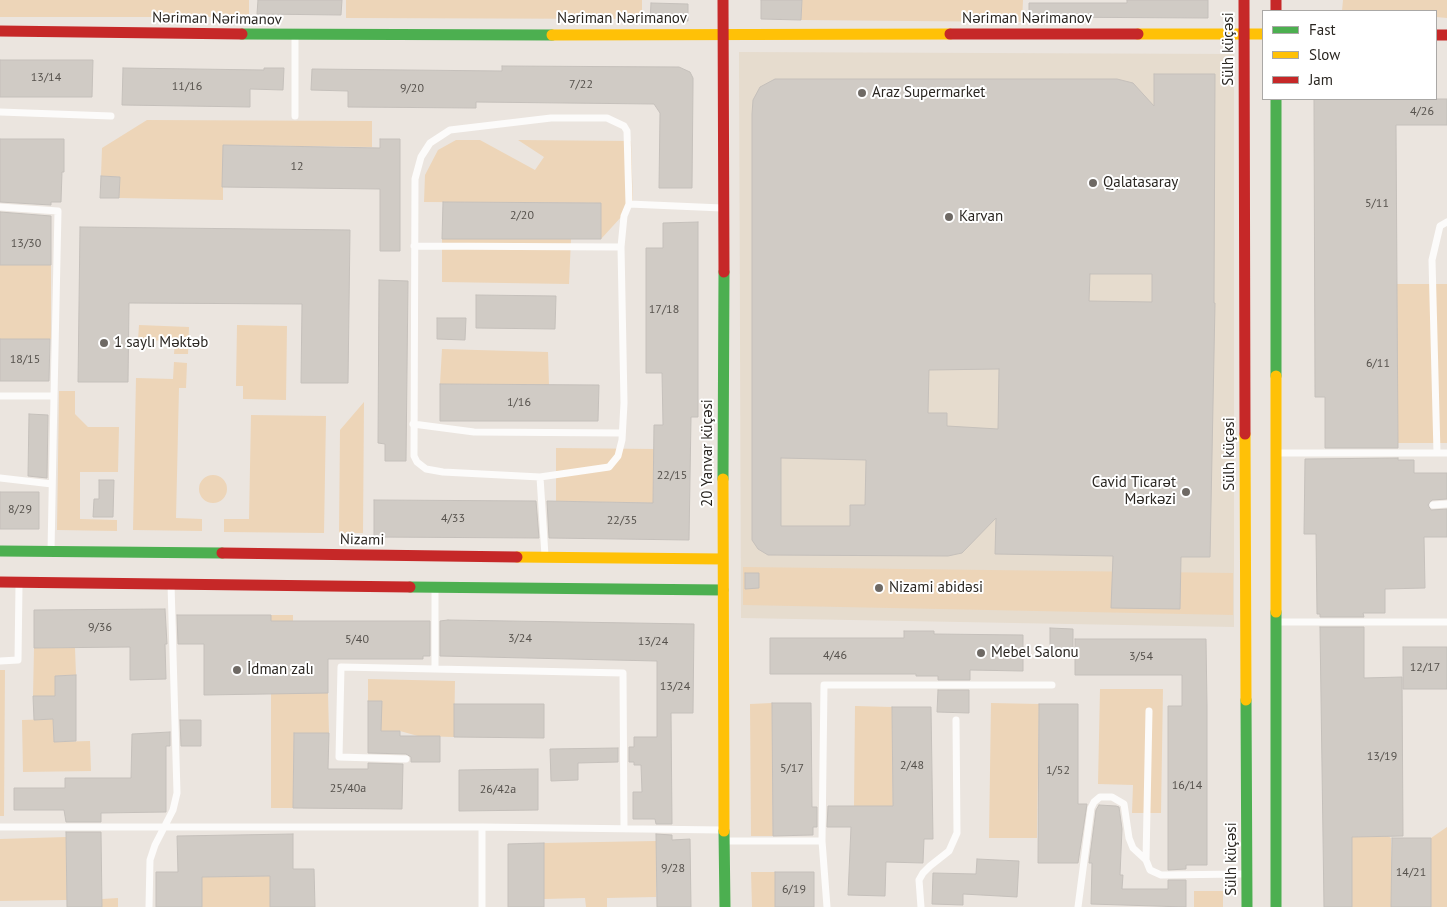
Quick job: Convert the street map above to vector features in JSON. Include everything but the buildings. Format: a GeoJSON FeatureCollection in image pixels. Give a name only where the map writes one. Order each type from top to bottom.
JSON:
{"type":"FeatureCollection","features":[{"type":"Feature","properties":{"kind":"main road","name":"20 Yanvar küçəsi"},"geometry":{"type":"LineString","coordinates":[[723,0],[722,590],[724,907]]}},
{"type":"Feature","properties":{"kind":"main road","name":"Sülh küçəsi"},"geometry":{"type":"LineString","coordinates":[[1244,0],[1247,907]]}},
{"type":"Feature","properties":{"kind":"main road","name":"Nəriman Nərimanov"},"geometry":{"type":"LineString","coordinates":[[0,31],[294,35],[1262,34]]}},
{"type":"Feature","properties":{"kind":"main road"},"geometry":{"type":"LineString","coordinates":[[1276,100],[1276,907]]}},
{"type":"Feature","properties":{"kind":"main road","name":"Nizami"},"geometry":{"type":"LineString","coordinates":[[0,551],[723,558]]}},
{"type":"Feature","properties":{"kind":"main road"},"geometry":{"type":"LineString","coordinates":[[0,582],[722,590]]}},
{"type":"Feature","properties":{"kind":"lane"},"geometry":{"type":"LineString","coordinates":[[294,35],[295,116]]}},
{"type":"Feature","properties":{"kind":"lane"},"geometry":{"type":"LineString","coordinates":[[0,112],[111,116]]}},
{"type":"Feature","properties":{"kind":"lane"},"geometry":{"type":"LineString","coordinates":[[552,118],[607,118],[624,126],[628,136],[629,204],[624,216],[621,248],[624,403],[618,456],[609,467],[540,477],[443,472],[426,469],[417,462],[414,456],[413,424],[414,246],[414,179],[421,157],[430,143],[450,130],[552,118]]}},
{"type":"Feature","properties":{"kind":"lane"},"geometry":{"type":"LineString","coordinates":[[629,204],[724,208]]}},
{"type":"Feature","properties":{"kind":"lane"},"geometry":{"type":"LineString","coordinates":[[0,207],[58,211],[51,552]]}},
{"type":"Feature","properties":{"kind":"lane"},"geometry":{"type":"LineString","coordinates":[[1437,453],[1432,260],[1440,226],[1447,222]]}},
{"type":"Feature","properties":{"kind":"lane"},"geometry":{"type":"LineString","coordinates":[[414,246],[621,248]]}},
{"type":"Feature","properties":{"kind":"lane"},"geometry":{"type":"LineString","coordinates":[[0,396],[54,396]]}},
{"type":"Feature","properties":{"kind":"lane"},"geometry":{"type":"LineString","coordinates":[[413,424],[474,432],[622,433]]}},
{"type":"Feature","properties":{"kind":"lane"},"geometry":{"type":"LineString","coordinates":[[1276,453],[1447,453]]}},
{"type":"Feature","properties":{"kind":"lane"},"geometry":{"type":"LineString","coordinates":[[540,477],[545,557]]}},
{"type":"Feature","properties":{"kind":"lane"},"geometry":{"type":"LineString","coordinates":[[0,478],[52,484]]}},
{"type":"Feature","properties":{"kind":"lane"},"geometry":{"type":"LineString","coordinates":[[1433,505],[1447,504]]}},
{"type":"Feature","properties":{"kind":"lane"},"geometry":{"type":"LineString","coordinates":[[0,661],[18,660],[19,582]]}},
{"type":"Feature","properties":{"kind":"lane"},"geometry":{"type":"LineString","coordinates":[[149,907],[150,860],[155,845],[173,810],[177,793],[171,584]]}},
{"type":"Feature","properties":{"kind":"lane"},"geometry":{"type":"LineString","coordinates":[[435,586],[435,668]]}},
{"type":"Feature","properties":{"kind":"lane"},"geometry":{"type":"LineString","coordinates":[[1275,622],[1447,622]]}},
{"type":"Feature","properties":{"kind":"lane"},"geometry":{"type":"LineString","coordinates":[[406,758],[339,757],[340,667],[624,672],[624,829]]}},
{"type":"Feature","properties":{"kind":"lane"},"geometry":{"type":"LineString","coordinates":[[826,907],[822,841],[824,685],[1052,685]]}},
{"type":"Feature","properties":{"kind":"lane"},"geometry":{"type":"LineString","coordinates":[[1149,712],[1146,860],[1150,870],[1161,875],[1246,874]]}},
{"type":"Feature","properties":{"kind":"lane"},"geometry":{"type":"LineString","coordinates":[[921,907],[920,880],[923,873],[949,851],[957,833],[956,720]]}},
{"type":"Feature","properties":{"kind":"lane"},"geometry":{"type":"LineString","coordinates":[[1078,907],[1092,808],[1094,802],[1100,797],[1112,797],[1124,804],[1129,838],[1133,848],[1146,860]]}},
{"type":"Feature","properties":{"kind":"lane"},"geometry":{"type":"LineString","coordinates":[[0,827],[482,827],[624,829],[822,841]]}},
{"type":"Feature","properties":{"kind":"lane"},"geometry":{"type":"LineString","coordinates":[[482,827],[482,907]]}},
{"type":"Feature","properties":{"kind":"shaded area"},"geometry":{"type":"Polygon","coordinates":[[[0,0],[249,0],[249,17],[0,17],[0,0]]]}},
{"type":"Feature","properties":{"kind":"shaded area"},"geometry":{"type":"Polygon","coordinates":[[[346,0],[642,0],[642,19],[346,18],[346,0]]]}},
{"type":"Feature","properties":{"kind":"shaded area"},"geometry":{"type":"Polygon","coordinates":[[[802,0],[1023,0],[1022,22],[801,20],[802,0]]]}},
{"type":"Feature","properties":{"kind":"shaded area"},"geometry":{"type":"Polygon","coordinates":[[[1343,0],[1447,0],[1447,18],[1437,17],[1437,10],[1342,10],[1343,0]]]}},
{"type":"Feature","properties":{"kind":"shaded area"},"geometry":{"type":"Polygon","coordinates":[[[739,52],[1234,54],[1234,627],[741,618],[739,52]]]}},
{"type":"Feature","properties":{"kind":"shaded area"},"geometry":{"type":"Polygon","coordinates":[[[147,120],[372,121],[372,147],[223,145],[223,200],[119,198],[120,177],[101,176],[102,148],[147,120]]]}},
{"type":"Feature","properties":{"kind":"shaded area"},"geometry":{"type":"Polygon","coordinates":[[[456,140],[480,140],[535,170],[544,157],[518,140],[631,141],[633,204],[601,239],[601,203],[424,202],[425,175],[438,150],[456,140]]]}},
{"type":"Feature","properties":{"kind":"shaded area"},"geometry":{"type":"Polygon","coordinates":[[[442,239],[571,239],[569,284],[442,282],[442,239]]]}},
{"type":"Feature","properties":{"kind":"shaded area"},"geometry":{"type":"Polygon","coordinates":[[[0,265],[51,265],[51,339],[0,339],[0,265]]]}},
{"type":"Feature","properties":{"kind":"shaded area"},"geometry":{"type":"Polygon","coordinates":[[[1397,284],[1447,284],[1447,443],[1398,443],[1397,284]]]}},
{"type":"Feature","properties":{"kind":"shaded area"},"geometry":{"type":"Polygon","coordinates":[[[139,325],[189,327],[188,354],[174,354],[175,341],[138,340],[139,325]]]}},
{"type":"Feature","properties":{"kind":"shaded area"},"geometry":{"type":"Polygon","coordinates":[[[237,325],[287,326],[286,400],[243,399],[243,386],[236,386],[237,325]]]}},
{"type":"Feature","properties":{"kind":"shaded area"},"geometry":{"type":"Polygon","coordinates":[[[442,349],[548,352],[549,385],[440,384],[442,349]]]}},
{"type":"Feature","properties":{"kind":"shaded area"},"geometry":{"type":"Polygon","coordinates":[[[174,362],[187,363],[186,388],[179,388],[176,518],[202,519],[202,531],[133,530],[136,378],[173,379],[174,362]]]}},
{"type":"Feature","properties":{"kind":"shaded area"},"geometry":{"type":"Polygon","coordinates":[[[59,391],[75,391],[75,414],[88,427],[119,427],[118,472],[80,472],[80,519],[117,520],[117,531],[57,530],[59,391]]]}},
{"type":"Feature","properties":{"kind":"shaded area"},"geometry":{"type":"Polygon","coordinates":[[[364,402],[363,533],[339,533],[340,430],[364,402]]]}},
{"type":"Feature","properties":{"kind":"shaded area"},"geometry":{"type":"Polygon","coordinates":[[[251,415],[326,416],[324,533],[224,532],[224,519],[249,519],[251,415]]]}},
{"type":"Feature","properties":{"kind":"shaded area"},"geometry":{"type":"Polygon","coordinates":[[[556,448],[654,449],[653,503],[556,501],[556,448]]]}},
{"type":"Feature","properties":{"kind":"shaded area"},"geometry":{"type":"Polygon","coordinates":[[[213,475],[223,479],[227,489],[223,499],[213,503],[203,499],[199,489],[203,479],[213,475]]]}},
{"type":"Feature","properties":{"kind":"shaded area"},"geometry":{"type":"Polygon","coordinates":[[[743,567],[1233,573],[1233,615],[743,605],[743,567]]]}},
{"type":"Feature","properties":{"kind":"shaded area"},"geometry":{"type":"Polygon","coordinates":[[[271,615],[293,615],[293,693],[328,693],[329,733],[294,733],[293,808],[271,808],[271,615]]]}},
{"type":"Feature","properties":{"kind":"shaded area"},"geometry":{"type":"Polygon","coordinates":[[[34,648],[75,648],[76,675],[55,676],[55,696],[33,696],[34,648]]]}},
{"type":"Feature","properties":{"kind":"shaded area"},"geometry":{"type":"Polygon","coordinates":[[[0,670],[5,670],[4,816],[0,816],[0,670]]]}},
{"type":"Feature","properties":{"kind":"shaded area"},"geometry":{"type":"Polygon","coordinates":[[[368,679],[455,681],[454,737],[418,736],[400,731],[381,731],[381,701],[368,701],[368,679]]]}},
{"type":"Feature","properties":{"kind":"shaded area"},"geometry":{"type":"Polygon","coordinates":[[[1100,689],[1163,689],[1161,813],[1132,813],[1133,785],[1098,784],[1100,689]]]}},
{"type":"Feature","properties":{"kind":"shaded area"},"geometry":{"type":"Polygon","coordinates":[[[772,703],[773,836],[751,836],[750,704],[772,703]]]}},
{"type":"Feature","properties":{"kind":"shaded area"},"geometry":{"type":"Polygon","coordinates":[[[991,703],[1039,704],[1037,838],[989,838],[991,703]]]}},
{"type":"Feature","properties":{"kind":"shaded area"},"geometry":{"type":"Polygon","coordinates":[[[855,706],[892,707],[893,826],[854,806],[855,706]]]}},
{"type":"Feature","properties":{"kind":"shaded area"},"geometry":{"type":"Polygon","coordinates":[[[53,719],[54,742],[90,741],[91,771],[23,772],[22,720],[53,719]]]}},
{"type":"Feature","properties":{"kind":"shaded area"},"geometry":{"type":"Polygon","coordinates":[[[1447,827],[1447,907],[1431,907],[1431,838],[1447,827]]]}},
{"type":"Feature","properties":{"kind":"shaded area"},"geometry":{"type":"Polygon","coordinates":[[[1388,836],[1391,838],[1391,907],[1352,907],[1352,837],[1388,836]]]}},
{"type":"Feature","properties":{"kind":"shaded area"},"geometry":{"type":"Polygon","coordinates":[[[66,837],[67,900],[0,901],[0,839],[66,837]]]}},
{"type":"Feature","properties":{"kind":"shaded area"},"geometry":{"type":"Polygon","coordinates":[[[656,841],[656,897],[607,898],[607,907],[586,907],[585,898],[544,899],[544,843],[656,841]]]}},
{"type":"Feature","properties":{"kind":"shaded area"},"geometry":{"type":"Polygon","coordinates":[[[751,872],[775,872],[775,907],[752,907],[751,872]]]}},
{"type":"Feature","properties":{"kind":"shaded area"},"geometry":{"type":"Polygon","coordinates":[[[270,876],[270,907],[202,907],[202,877],[270,876]]]}},
{"type":"Feature","properties":{"kind":"shaded area"},"geometry":{"type":"Polygon","coordinates":[[[1194,891],[1223,891],[1223,907],[1194,907],[1194,891]]]}},
{"type":"Feature","properties":{"kind":"shaded area"},"geometry":{"type":"Polygon","coordinates":[[[118,898],[118,907],[102,907],[102,899],[118,898]]]}},
{"type":"Feature","properties":{"kind":"traffic: fast"},"geometry":{"type":"LineString","coordinates":[[242,34],[552,35]]}},
{"type":"Feature","properties":{"kind":"traffic: fast"},"geometry":{"type":"LineString","coordinates":[[1276,100],[1276,376]]}},
{"type":"Feature","properties":{"kind":"traffic: fast"},"geometry":{"type":"LineString","coordinates":[[723,479],[724,272]]}},
{"type":"Feature","properties":{"kind":"traffic: fast"},"geometry":{"type":"LineString","coordinates":[[0,551],[222,553]]}},
{"type":"Feature","properties":{"kind":"traffic: fast"},"geometry":{"type":"LineString","coordinates":[[410,587],[723,590]]}},
{"type":"Feature","properties":{"kind":"traffic: fast"},"geometry":{"type":"LineString","coordinates":[[1276,612],[1276,907]]}},
{"type":"Feature","properties":{"kind":"traffic: fast"},"geometry":{"type":"LineString","coordinates":[[1246,700],[1247,907]]}},
{"type":"Feature","properties":{"kind":"traffic: fast"},"geometry":{"type":"LineString","coordinates":[[724,831],[725,907]]}},
{"type":"Feature","properties":{"kind":"traffic: slow"},"geometry":{"type":"LineString","coordinates":[[552,35],[950,34]]}},
{"type":"Feature","properties":{"kind":"traffic: slow"},"geometry":{"type":"LineString","coordinates":[[1138,34],[1262,34]]}},
{"type":"Feature","properties":{"kind":"traffic: slow"},"geometry":{"type":"LineString","coordinates":[[1276,376],[1276,612]]}},
{"type":"Feature","properties":{"kind":"traffic: slow"},"geometry":{"type":"LineString","coordinates":[[1245,434],[1246,700]]}},
{"type":"Feature","properties":{"kind":"traffic: slow"},"geometry":{"type":"LineString","coordinates":[[723,479],[724,831]]}},
{"type":"Feature","properties":{"kind":"traffic: slow"},"geometry":{"type":"LineString","coordinates":[[517,557],[723,559]]}},
{"type":"Feature","properties":{"kind":"traffic: jam"},"geometry":{"type":"LineString","coordinates":[[723,0],[724,272]]}},
{"type":"Feature","properties":{"kind":"traffic: jam"},"geometry":{"type":"LineString","coordinates":[[1244,0],[1245,434]]}},
{"type":"Feature","properties":{"kind":"traffic: jam"},"geometry":{"type":"LineString","coordinates":[[1276,0],[1276,10]]}},
{"type":"Feature","properties":{"kind":"traffic: jam"},"geometry":{"type":"LineString","coordinates":[[0,31],[242,34]]}},
{"type":"Feature","properties":{"kind":"traffic: jam"},"geometry":{"type":"LineString","coordinates":[[950,34],[1138,34]]}},
{"type":"Feature","properties":{"kind":"traffic: jam"},"geometry":{"type":"LineString","coordinates":[[1437,35],[1447,35]]}},
{"type":"Feature","properties":{"kind":"traffic: jam"},"geometry":{"type":"LineString","coordinates":[[222,553],[517,557]]}},
{"type":"Feature","properties":{"kind":"traffic: jam"},"geometry":{"type":"LineString","coordinates":[[0,582],[410,587]]}},
{"type":"Feature","properties":{"kind":"place","name":"Araz Supermarket"},"geometry":{"type":"Point","coordinates":[862,93]}},
{"type":"Feature","properties":{"kind":"place","name":"Qalatasaray"},"geometry":{"type":"Point","coordinates":[1093,183]}},
{"type":"Feature","properties":{"kind":"place","name":"Karvan"},"geometry":{"type":"Point","coordinates":[949,217]}},
{"type":"Feature","properties":{"kind":"place","name":"1 saylı Məktəb"},"geometry":{"type":"Point","coordinates":[104,343]}},
{"type":"Feature","properties":{"kind":"place","name":"Cavid Ticarət Mərkəzi"},"geometry":{"type":"Point","coordinates":[1186,492]}},
{"type":"Feature","properties":{"kind":"place","name":"Nizami abidәsi"},"geometry":{"type":"Point","coordinates":[879,588]}},
{"type":"Feature","properties":{"kind":"place","name":"Mebel Salonu"},"geometry":{"type":"Point","coordinates":[981,653]}},
{"type":"Feature","properties":{"kind":"place","name":"İdman zalı"},"geometry":{"type":"Point","coordinates":[237,670]}}]}
